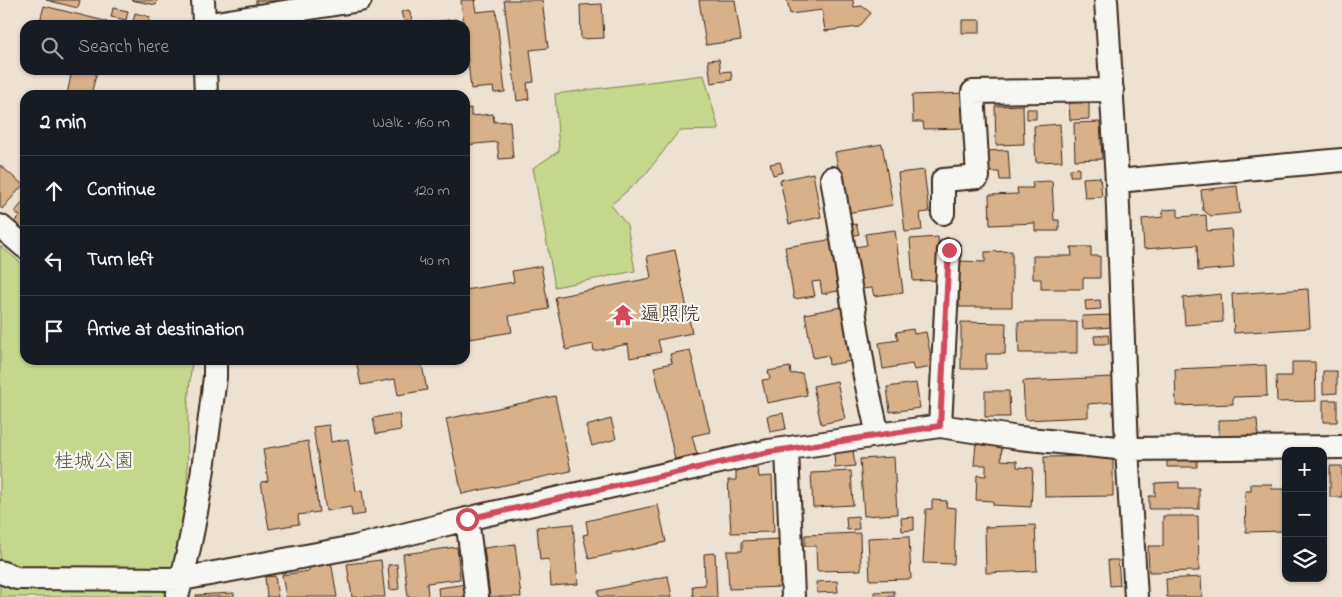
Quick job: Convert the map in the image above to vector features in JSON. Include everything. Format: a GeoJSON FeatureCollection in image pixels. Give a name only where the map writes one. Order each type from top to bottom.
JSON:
{"type":"FeatureCollection","features":[{"type":"Feature","properties":{"kind":"street"},"geometry":{"type":"LineString","coordinates":[[204,0],[204,20]]}},
{"type":"Feature","properties":{"kind":"street"},"geometry":{"type":"LineString","coordinates":[[235,20],[360,0]]}},
{"type":"Feature","properties":{"kind":"street"},"geometry":{"type":"LineString","coordinates":[[1106,0],[1117,180],[1126,449],[1136,597]]}},
{"type":"Feature","properties":{"kind":"street"},"geometry":{"type":"LineString","coordinates":[[205,75],[206,90]]}},
{"type":"Feature","properties":{"kind":"street"},"geometry":{"type":"LineString","coordinates":[[943,212],[943,180],[978,177],[973,92],[1112,90]]}},
{"type":"Feature","properties":{"kind":"street"},"geometry":{"type":"LineString","coordinates":[[1117,180],[1342,160]]}},
{"type":"Feature","properties":{"kind":"street"},"geometry":{"type":"LineString","coordinates":[[832,178],[865,377],[878,435]]}},
{"type":"Feature","properties":{"kind":"street"},"geometry":{"type":"LineString","coordinates":[[0,226],[20,243]]}},
{"type":"Feature","properties":{"kind":"street"},"geometry":{"type":"LineString","coordinates":[[940,426],[949,250]]}},
{"type":"Feature","properties":{"kind":"street"},"geometry":{"type":"LineString","coordinates":[[180,588],[201,483],[216,377],[215,365]]}},
{"type":"Feature","properties":{"kind":"street"},"geometry":{"type":"LineString","coordinates":[[0,572],[17,578],[180,588],[467,519],[769,452],[940,426],[1019,438],[1126,449],[1342,447]]}},
{"type":"Feature","properties":{"kind":"street"},"geometry":{"type":"LineString","coordinates":[[787,449],[793,597]]}},
{"type":"Feature","properties":{"kind":"street"},"geometry":{"type":"LineString","coordinates":[[467,519],[477,597]]}},
{"type":"Feature","properties":{"kind":"green space"},"geometry":{"type":"Polygon","coordinates":[[[704,75],[719,130],[679,131],[645,175],[611,205],[627,225],[635,271],[555,287],[533,168],[559,151],[555,94],[704,75]]]}},
{"type":"Feature","properties":{"kind":"green space","name":"桂城公園"},"geometry":{"type":"Polygon","coordinates":[[[0,246],[20,262],[20,365],[192,365],[188,403],[187,520],[165,597],[0,597],[0,246]]]}},
{"type":"Feature","properties":{"kind":"building"},"geometry":{"type":"Polygon","coordinates":[[[46,0],[80,0],[78,8],[46,0]]]}},
{"type":"Feature","properties":{"kind":"building"},"geometry":{"type":"Polygon","coordinates":[[[131,0],[157,0],[156,5],[131,0]]]}},
{"type":"Feature","properties":{"kind":"building"},"geometry":{"type":"Polygon","coordinates":[[[256,0],[277,0],[277,5],[256,4],[256,0]]]}},
{"type":"Feature","properties":{"kind":"building"},"geometry":{"type":"Polygon","coordinates":[[[461,0],[474,0],[476,12],[496,10],[505,92],[494,93],[493,87],[471,89],[470,20],[463,20],[461,0]]]}},
{"type":"Feature","properties":{"kind":"building"},"geometry":{"type":"Polygon","coordinates":[[[504,0],[542,0],[548,48],[530,50],[534,82],[527,83],[529,99],[517,101],[504,0]]]}},
{"type":"Feature","properties":{"kind":"building"},"geometry":{"type":"Polygon","coordinates":[[[699,0],[735,0],[741,40],[706,45],[699,0]]]}},
{"type":"Feature","properties":{"kind":"building"},"geometry":{"type":"Polygon","coordinates":[[[787,0],[853,0],[854,7],[862,6],[871,13],[859,27],[825,31],[822,10],[790,14],[787,0]]]}},
{"type":"Feature","properties":{"kind":"building"},"geometry":{"type":"Polygon","coordinates":[[[602,4],[604,38],[581,39],[580,5],[602,4]]]}},
{"type":"Feature","properties":{"kind":"building"},"geometry":{"type":"Polygon","coordinates":[[[44,6],[101,20],[40,20],[44,6]]]}},
{"type":"Feature","properties":{"kind":"building"},"geometry":{"type":"Polygon","coordinates":[[[113,8],[128,11],[126,20],[111,17],[113,8]]]}},
{"type":"Feature","properties":{"kind":"building"},"geometry":{"type":"Polygon","coordinates":[[[409,10],[412,20],[403,20],[401,12],[409,10]]]}},
{"type":"Feature","properties":{"kind":"building"},"geometry":{"type":"Polygon","coordinates":[[[135,13],[150,17],[149,20],[133,20],[135,13]]]}},
{"type":"Feature","properties":{"kind":"building"},"geometry":{"type":"Polygon","coordinates":[[[962,20],[980,20],[980,33],[962,33],[962,20]]]}},
{"type":"Feature","properties":{"kind":"building"},"geometry":{"type":"Polygon","coordinates":[[[719,59],[721,72],[731,71],[732,80],[711,83],[708,60],[719,59]]]}},
{"type":"Feature","properties":{"kind":"building"},"geometry":{"type":"Polygon","coordinates":[[[71,75],[96,75],[92,90],[68,90],[71,75]]]}},
{"type":"Feature","properties":{"kind":"building"},"geometry":{"type":"Polygon","coordinates":[[[966,93],[967,128],[924,129],[923,122],[913,122],[912,95],[966,93]]]}},
{"type":"Feature","properties":{"kind":"building"},"geometry":{"type":"Polygon","coordinates":[[[1089,102],[1089,119],[1070,120],[1069,103],[1089,102]]]}},
{"type":"Feature","properties":{"kind":"building"},"geometry":{"type":"Polygon","coordinates":[[[1023,105],[1024,144],[996,145],[995,106],[1023,105]]]}},
{"type":"Feature","properties":{"kind":"building"},"geometry":{"type":"Polygon","coordinates":[[[470,108],[471,116],[493,114],[494,122],[510,121],[513,158],[499,159],[497,142],[470,145],[470,108]]]}},
{"type":"Feature","properties":{"kind":"building"},"geometry":{"type":"Polygon","coordinates":[[[1027,109],[1036,109],[1036,119],[1027,119],[1027,109]]]}},
{"type":"Feature","properties":{"kind":"building"},"geometry":{"type":"Polygon","coordinates":[[[1100,122],[1102,159],[1075,160],[1074,123],[1100,122]]]}},
{"type":"Feature","properties":{"kind":"building"},"geometry":{"type":"Polygon","coordinates":[[[1060,124],[1062,161],[1036,162],[1034,126],[1060,124]]]}},
{"type":"Feature","properties":{"kind":"building"},"geometry":{"type":"Polygon","coordinates":[[[882,144],[893,205],[847,213],[835,152],[882,144]]]}},
{"type":"Feature","properties":{"kind":"building"},"geometry":{"type":"Polygon","coordinates":[[[1008,150],[1010,180],[1000,180],[999,172],[988,172],[986,151],[1008,150]]]}},
{"type":"Feature","properties":{"kind":"building"},"geometry":{"type":"Polygon","coordinates":[[[780,162],[783,172],[773,175],[770,164],[780,162]]]}},
{"type":"Feature","properties":{"kind":"building"},"geometry":{"type":"Polygon","coordinates":[[[0,165],[20,182],[20,188],[2,209],[0,207],[0,165]]]}},
{"type":"Feature","properties":{"kind":"building"},"geometry":{"type":"Polygon","coordinates":[[[1079,168],[1079,176],[1070,176],[1070,169],[1079,168]]]}},
{"type":"Feature","properties":{"kind":"building"},"geometry":{"type":"Polygon","coordinates":[[[924,170],[929,212],[920,213],[922,230],[905,232],[898,173],[924,170]]]}},
{"type":"Feature","properties":{"kind":"building"},"geometry":{"type":"Polygon","coordinates":[[[813,173],[821,217],[789,224],[780,180],[813,173]]]}},
{"type":"Feature","properties":{"kind":"building"},"geometry":{"type":"Polygon","coordinates":[[[1100,177],[1102,197],[1085,198],[1083,178],[1100,177]]]}},
{"type":"Feature","properties":{"kind":"building"},"geometry":{"type":"Polygon","coordinates":[[[1052,181],[1054,220],[1059,220],[1059,231],[1035,231],[1035,223],[990,225],[989,195],[1018,194],[1017,188],[1033,188],[1032,182],[1052,181]]]}},
{"type":"Feature","properties":{"kind":"building"},"geometry":{"type":"Polygon","coordinates":[[[1237,186],[1240,213],[1211,216],[1203,210],[1201,190],[1237,186]]]}},
{"type":"Feature","properties":{"kind":"building"},"geometry":{"type":"Polygon","coordinates":[[[20,206],[20,216],[15,212],[20,206]]]}},
{"type":"Feature","properties":{"kind":"building"},"geometry":{"type":"Polygon","coordinates":[[[1178,209],[1178,217],[1206,215],[1207,231],[1231,229],[1234,268],[1198,271],[1197,245],[1144,249],[1142,219],[1163,217],[1163,210],[1178,209]]]}},
{"type":"Feature","properties":{"kind":"building"},"geometry":{"type":"Polygon","coordinates":[[[20,216],[20,229],[13,223],[20,216]]]}},
{"type":"Feature","properties":{"kind":"building"},"geometry":{"type":"Polygon","coordinates":[[[856,224],[859,234],[848,237],[846,226],[856,224]]]}},
{"type":"Feature","properties":{"kind":"building"},"geometry":{"type":"Polygon","coordinates":[[[895,230],[903,292],[874,296],[872,288],[860,289],[855,247],[867,245],[865,234],[895,230]]]}},
{"type":"Feature","properties":{"kind":"building"},"geometry":{"type":"Polygon","coordinates":[[[938,237],[941,280],[913,281],[910,239],[938,237]]]}},
{"type":"Feature","properties":{"kind":"building"},"geometry":{"type":"Polygon","coordinates":[[[835,239],[843,290],[822,294],[820,281],[812,282],[815,296],[794,299],[785,247],[835,239]]]}},
{"type":"Feature","properties":{"kind":"building"},"geometry":{"type":"Polygon","coordinates":[[[1071,247],[1091,247],[1091,256],[1100,256],[1100,278],[1083,278],[1083,289],[1041,289],[1041,279],[1033,279],[1033,256],[1072,256],[1071,247]]]}},
{"type":"Feature","properties":{"kind":"building","name":"遍照院"},"geometry":{"type":"Polygon","coordinates":[[[675,250],[692,333],[658,340],[661,352],[630,358],[628,344],[594,351],[593,344],[566,350],[555,297],[651,278],[647,256],[675,250]]]}},
{"type":"Feature","properties":{"kind":"building"},"geometry":{"type":"Polygon","coordinates":[[[1012,251],[1012,307],[959,307],[959,261],[985,262],[985,252],[1012,251]]]}},
{"type":"Feature","properties":{"kind":"building"},"geometry":{"type":"Polygon","coordinates":[[[541,266],[549,309],[509,316],[512,332],[470,339],[470,289],[514,282],[512,271],[541,266]]]}},
{"type":"Feature","properties":{"kind":"building"},"geometry":{"type":"Polygon","coordinates":[[[1308,289],[1310,328],[1234,333],[1232,294],[1308,289]]]}},
{"type":"Feature","properties":{"kind":"building"},"geometry":{"type":"Polygon","coordinates":[[[1221,294],[1223,322],[1185,325],[1183,298],[1221,294]]]}},
{"type":"Feature","properties":{"kind":"building"},"geometry":{"type":"Polygon","coordinates":[[[1100,300],[1101,309],[1086,310],[1085,301],[1100,300]]]}},
{"type":"Feature","properties":{"kind":"building"},"geometry":{"type":"Polygon","coordinates":[[[841,307],[851,361],[829,365],[828,355],[813,358],[805,314],[841,307]]]}},
{"type":"Feature","properties":{"kind":"building"},"geometry":{"type":"Polygon","coordinates":[[[1113,315],[1113,327],[1083,329],[1082,316],[1113,315]]]}},
{"type":"Feature","properties":{"kind":"building"},"geometry":{"type":"Polygon","coordinates":[[[961,322],[1006,323],[1005,354],[986,354],[986,369],[961,369],[961,322]]]}},
{"type":"Feature","properties":{"kind":"building"},"geometry":{"type":"Polygon","coordinates":[[[1018,322],[1077,322],[1077,353],[1019,353],[1018,322]]]}},
{"type":"Feature","properties":{"kind":"building"},"geometry":{"type":"Polygon","coordinates":[[[913,329],[914,334],[926,332],[933,367],[914,370],[912,364],[883,369],[879,343],[898,340],[896,332],[913,329]]]}},
{"type":"Feature","properties":{"kind":"building"},"geometry":{"type":"Polygon","coordinates":[[[1108,335],[1109,344],[1095,344],[1094,336],[1108,335]]]}},
{"type":"Feature","properties":{"kind":"building"},"geometry":{"type":"Polygon","coordinates":[[[690,350],[710,432],[692,436],[697,454],[675,459],[654,367],[672,363],[670,354],[690,350]]]}},
{"type":"Feature","properties":{"kind":"building"},"geometry":{"type":"Polygon","coordinates":[[[1292,362],[1315,362],[1316,401],[1277,402],[1276,376],[1292,376],[1292,362]]]}},
{"type":"Feature","properties":{"kind":"building"},"geometry":{"type":"Polygon","coordinates":[[[357,365],[422,365],[427,390],[398,395],[395,379],[361,385],[357,365]]]}},
{"type":"Feature","properties":{"kind":"building"},"geometry":{"type":"Polygon","coordinates":[[[1266,365],[1267,396],[1233,397],[1233,404],[1176,406],[1175,369],[1266,365]]]}},
{"type":"Feature","properties":{"kind":"building"},"geometry":{"type":"Polygon","coordinates":[[[790,367],[791,374],[802,373],[807,395],[767,403],[762,380],[770,379],[768,371],[790,367]]]}},
{"type":"Feature","properties":{"kind":"building"},"geometry":{"type":"Polygon","coordinates":[[[1323,371],[1337,371],[1337,393],[1323,394],[1323,371]]]}},
{"type":"Feature","properties":{"kind":"building"},"geometry":{"type":"Polygon","coordinates":[[[1113,377],[1114,402],[1088,404],[1088,417],[1025,420],[1023,381],[1113,377]]]}},
{"type":"Feature","properties":{"kind":"building"},"geometry":{"type":"Polygon","coordinates":[[[837,381],[845,419],[821,424],[813,386],[837,381]]]}},
{"type":"Feature","properties":{"kind":"building"},"geometry":{"type":"Polygon","coordinates":[[[916,383],[920,408],[890,412],[887,387],[916,383]]]}},
{"type":"Feature","properties":{"kind":"building"},"geometry":{"type":"Polygon","coordinates":[[[985,391],[1009,391],[1010,417],[985,417],[985,391]]]}},
{"type":"Feature","properties":{"kind":"building"},"geometry":{"type":"Polygon","coordinates":[[[555,396],[571,471],[462,494],[446,419],[555,396]]]}},
{"type":"Feature","properties":{"kind":"building"},"geometry":{"type":"Polygon","coordinates":[[[1323,400],[1337,400],[1337,422],[1323,422],[1323,400]]]}},
{"type":"Feature","properties":{"kind":"building"},"geometry":{"type":"Polygon","coordinates":[[[399,413],[401,430],[376,434],[373,418],[399,413]]]}},
{"type":"Feature","properties":{"kind":"building"},"geometry":{"type":"Polygon","coordinates":[[[783,413],[786,429],[770,432],[767,416],[783,413]]]}},
{"type":"Feature","properties":{"kind":"building"},"geometry":{"type":"Polygon","coordinates":[[[611,419],[616,439],[592,446],[586,426],[611,419]]]}},
{"type":"Feature","properties":{"kind":"building"},"geometry":{"type":"Polygon","coordinates":[[[1257,419],[1258,436],[1219,436],[1219,420],[1257,419]]]}},
{"type":"Feature","properties":{"kind":"building"},"geometry":{"type":"Polygon","coordinates":[[[329,425],[331,442],[348,439],[356,491],[362,490],[365,514],[352,516],[351,507],[326,511],[313,427],[329,425]]]}},
{"type":"Feature","properties":{"kind":"building"},"geometry":{"type":"Polygon","coordinates":[[[308,441],[319,512],[298,515],[299,524],[269,529],[261,482],[268,481],[263,449],[308,441]]]}},
{"type":"Feature","properties":{"kind":"building"},"geometry":{"type":"Polygon","coordinates":[[[976,443],[1002,445],[1001,460],[1017,461],[1017,467],[1033,468],[1031,507],[993,505],[993,501],[976,500],[977,475],[986,476],[986,465],[974,465],[976,443]]]}},
{"type":"Feature","properties":{"kind":"building"},"geometry":{"type":"Polygon","coordinates":[[[853,450],[855,466],[835,468],[834,452],[853,450]]]}},
{"type":"Feature","properties":{"kind":"building"},"geometry":{"type":"Polygon","coordinates":[[[1167,455],[1197,456],[1197,467],[1167,467],[1167,455]]]}},
{"type":"Feature","properties":{"kind":"building"},"geometry":{"type":"Polygon","coordinates":[[[1113,456],[1113,496],[1045,497],[1044,457],[1113,456]]]}},
{"type":"Feature","properties":{"kind":"building"},"geometry":{"type":"Polygon","coordinates":[[[894,457],[897,514],[864,516],[860,459],[894,457]]]}},
{"type":"Feature","properties":{"kind":"building"},"geometry":{"type":"Polygon","coordinates":[[[1330,466],[1342,466],[1342,497],[1330,497],[1330,466]]]}},
{"type":"Feature","properties":{"kind":"building"},"geometry":{"type":"Polygon","coordinates":[[[758,468],[759,477],[772,476],[774,532],[731,533],[728,480],[736,480],[736,469],[758,468]]]}},
{"type":"Feature","properties":{"kind":"building"},"geometry":{"type":"Polygon","coordinates":[[[851,471],[853,505],[813,507],[811,473],[851,471]]]}},
{"type":"Feature","properties":{"kind":"building"},"geometry":{"type":"Polygon","coordinates":[[[1179,482],[1179,488],[1199,488],[1199,509],[1149,509],[1149,496],[1155,496],[1155,483],[1179,482]]]}},
{"type":"Feature","properties":{"kind":"building"},"geometry":{"type":"Polygon","coordinates":[[[1251,484],[1271,484],[1272,489],[1282,489],[1282,531],[1246,532],[1245,491],[1251,491],[1251,484]]]}},
{"type":"Feature","properties":{"kind":"building"},"geometry":{"type":"Polygon","coordinates":[[[932,500],[947,501],[946,507],[956,508],[954,564],[923,563],[926,509],[932,509],[932,500]]]}},
{"type":"Feature","properties":{"kind":"building"},"geometry":{"type":"Polygon","coordinates":[[[658,505],[666,542],[589,559],[583,535],[588,534],[586,521],[658,505]]]}},
{"type":"Feature","properties":{"kind":"building"},"geometry":{"type":"Polygon","coordinates":[[[858,516],[859,529],[847,530],[846,517],[858,516]]]}},
{"type":"Feature","properties":{"kind":"building"},"geometry":{"type":"Polygon","coordinates":[[[1163,516],[1198,516],[1199,571],[1149,572],[1148,546],[1163,546],[1163,516]]]}},
{"type":"Feature","properties":{"kind":"building"},"geometry":{"type":"Polygon","coordinates":[[[914,517],[914,530],[902,531],[901,518],[914,517]]]}},
{"type":"Feature","properties":{"kind":"building"},"geometry":{"type":"Polygon","coordinates":[[[573,524],[578,584],[551,586],[549,559],[540,560],[537,527],[573,524]]]}},
{"type":"Feature","properties":{"kind":"building"},"geometry":{"type":"Polygon","coordinates":[[[1035,525],[1037,571],[986,573],[985,527],[1035,525]]]}},
{"type":"Feature","properties":{"kind":"building"},"geometry":{"type":"Polygon","coordinates":[[[860,533],[861,570],[817,571],[816,546],[805,546],[805,535],[860,533]]]}},
{"type":"Feature","properties":{"kind":"building"},"geometry":{"type":"Polygon","coordinates":[[[909,536],[911,579],[870,580],[868,538],[909,536]]]}},
{"type":"Feature","properties":{"kind":"building"},"geometry":{"type":"Polygon","coordinates":[[[780,539],[782,587],[729,589],[727,551],[742,551],[742,541],[780,539]]]}},
{"type":"Feature","properties":{"kind":"building"},"geometry":{"type":"Polygon","coordinates":[[[515,544],[521,597],[490,597],[484,548],[515,544]]]}},
{"type":"Feature","properties":{"kind":"building"},"geometry":{"type":"Polygon","coordinates":[[[457,547],[460,579],[427,583],[428,597],[408,597],[403,554],[457,547]]]}},
{"type":"Feature","properties":{"kind":"building"},"geometry":{"type":"Polygon","coordinates":[[[715,553],[717,597],[693,597],[692,586],[705,585],[704,554],[715,553]]]}},
{"type":"Feature","properties":{"kind":"building"},"geometry":{"type":"Polygon","coordinates":[[[381,560],[385,597],[352,597],[347,564],[381,560]]]}},
{"type":"Feature","properties":{"kind":"building"},"geometry":{"type":"Polygon","coordinates":[[[1108,560],[1118,560],[1120,585],[1110,586],[1108,560]]]}},
{"type":"Feature","properties":{"kind":"building"},"geometry":{"type":"Polygon","coordinates":[[[331,561],[337,597],[286,597],[282,575],[309,571],[309,564],[331,561]]]}},
{"type":"Feature","properties":{"kind":"building"},"geometry":{"type":"Polygon","coordinates":[[[397,564],[399,589],[390,590],[388,565],[397,564]]]}},
{"type":"Feature","properties":{"kind":"building"},"geometry":{"type":"Polygon","coordinates":[[[275,576],[278,597],[267,597],[265,577],[275,576]]]}},
{"type":"Feature","properties":{"kind":"building"},"geometry":{"type":"Polygon","coordinates":[[[668,576],[672,597],[599,597],[598,591],[668,576]]]}},
{"type":"Feature","properties":{"kind":"building"},"geometry":{"type":"Polygon","coordinates":[[[1201,577],[1202,597],[1167,597],[1166,579],[1201,577]]]}},
{"type":"Feature","properties":{"kind":"building"},"geometry":{"type":"Polygon","coordinates":[[[837,581],[838,592],[817,593],[816,582],[837,581]]]}},
{"type":"Feature","properties":{"kind":"building"},"geometry":{"type":"Polygon","coordinates":[[[467,584],[468,597],[439,597],[438,588],[467,584]]]}},
{"type":"Feature","properties":{"kind":"building"},"geometry":{"type":"Polygon","coordinates":[[[894,591],[894,597],[874,597],[874,592],[894,591]]]}},
{"type":"Feature","properties":{"kind":"building"},"geometry":{"type":"Polygon","coordinates":[[[234,593],[234,597],[196,597],[196,595],[234,593]]]}},
{"type":"Feature","properties":{"kind":"place","name":"遍照院"},"geometry":{"type":"Point","coordinates":[623,315]}},
{"type":"Feature","properties":{"kind":"route"},"geometry":{"type":"LineString","coordinates":[[467,519],[769,452],[940,426],[949,250]]}}]}
